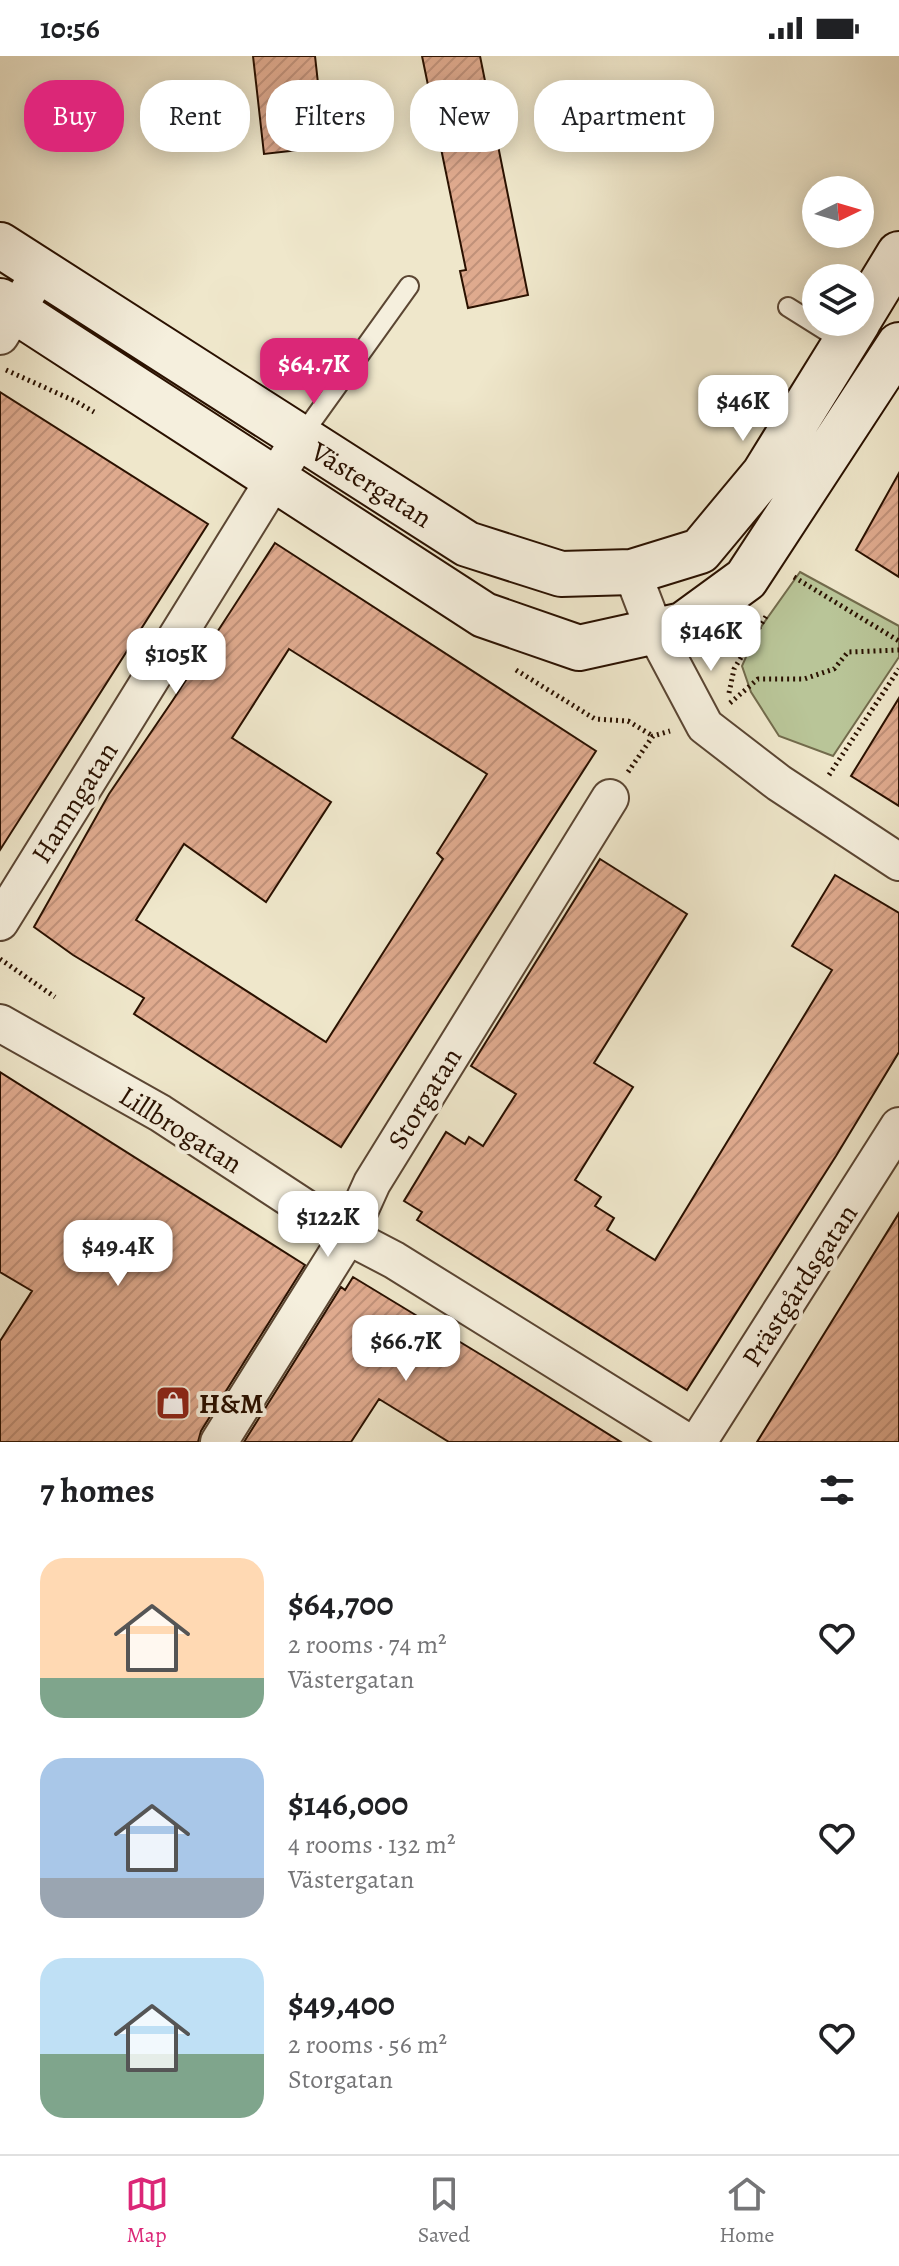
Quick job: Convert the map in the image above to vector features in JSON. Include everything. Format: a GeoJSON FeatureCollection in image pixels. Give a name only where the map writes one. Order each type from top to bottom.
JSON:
{"type":"FeatureCollection","features":[{"type":"Feature","properties":{"kind":"street","name":"Västergatan"},"geometry":{"type":"LineString","coordinates":[[0,245],[467,544],[561,574],[632,572]]}},
{"type":"Feature","properties":{"kind":"street"},"geometry":{"type":"LineString","coordinates":[[655,632],[683,625],[746,579],[872,347],[899,254]]}},
{"type":"Feature","properties":{"kind":"street"},"geometry":{"type":"LineString","coordinates":[[5,316],[41,271]]}},
{"type":"Feature","properties":{"kind":"street","name":"Västergatan"},"geometry":{"type":"LineString","coordinates":[[5,316],[275,479],[484,615],[579,648],[655,632]]}},
{"type":"Feature","properties":{"kind":"street"},"geometry":{"type":"LineString","coordinates":[[872,347],[700,551],[632,572],[655,632],[705,726],[779,783],[899,862]]}},
{"type":"Feature","properties":{"kind":"street","name":"Hamngatan"},"geometry":{"type":"LineString","coordinates":[[0,922],[300,438]]}},
{"type":"Feature","properties":{"kind":"street","name":"Storgatan"},"geometry":{"type":"LineString","coordinates":[[219,1442],[348,1236],[372,1183],[610,798]]}},
{"type":"Feature","properties":{"kind":"street","name":"Lillbrogatan"},"geometry":{"type":"LineString","coordinates":[[0,1023],[160,1113],[348,1236],[394,1260],[687,1442]]}},
{"type":"Feature","properties":{"kind":"street","name":"Prästgårdsgatan"},"geometry":{"type":"LineString","coordinates":[[698,1442],[899,1126]]}},
{"type":"Feature","properties":{"kind":"lane"},"geometry":{"type":"LineString","coordinates":[[300,438],[409,286]]}},
{"type":"Feature","properties":{"kind":"lane"},"geometry":{"type":"LineString","coordinates":[[788,307],[872,347]]}},
{"type":"Feature","properties":{"kind":"path"},"geometry":{"type":"LineString","coordinates":[[791,575],[899,641]]}},
{"type":"Feature","properties":{"kind":"path"},"geometry":{"type":"LineString","coordinates":[[730,703],[758,679],[804,679],[834,669],[848,652],[899,650]]}},
{"type":"Feature","properties":{"kind":"path"},"geometry":{"type":"LineString","coordinates":[[829,775],[899,669]]}},
{"type":"Feature","properties":{"kind":"path"},"geometry":{"type":"LineString","coordinates":[[595,719],[628,721],[653,736],[610,798]]}},
{"type":"Feature","properties":{"kind":"path"},"geometry":{"type":"LineString","coordinates":[[0,959],[55,997]]}},
{"type":"Feature","properties":{"kind":"green space"},"geometry":{"type":"Polygon","coordinates":[[[800,572],[899,626],[899,657],[833,756],[779,736],[751,692],[742,666],[756,634],[800,572]]]}},
{"type":"Feature","properties":{"kind":"building"},"geometry":{"type":"Polygon","coordinates":[[[253,56],[315,56],[318,80],[266,80],[266,152],[281,152],[264,154],[253,56]]]}},
{"type":"Feature","properties":{"kind":"building"},"geometry":{"type":"Polygon","coordinates":[[[422,56],[480,56],[485,80],[427,80],[422,56]]]}},
{"type":"Feature","properties":{"kind":"building"},"geometry":{"type":"Polygon","coordinates":[[[442,152],[499,152],[528,295],[468,308],[460,271],[466,270],[442,152]]]}},
{"type":"Feature","properties":{"kind":"building"},"geometry":{"type":"Polygon","coordinates":[[[0,392],[208,524],[0,850],[0,392]]]}},
{"type":"Feature","properties":{"kind":"building"},"geometry":{"type":"Polygon","coordinates":[[[899,473],[899,577],[856,550],[899,473]]]}},
{"type":"Feature","properties":{"kind":"building"},"geometry":{"type":"Polygon","coordinates":[[[275,543],[596,751],[341,1147],[134,1014],[144,998],[34,927],[109,794],[275,543]],[[289,649],[232,738],[331,802],[266,902],[184,844],[136,920],[326,1042],[443,859],[437,853],[487,774],[289,649]]]}},
{"type":"Feature","properties":{"kind":"building"},"geometry":{"type":"Polygon","coordinates":[[[899,698],[899,806],[851,776],[899,698]]]}},
{"type":"Feature","properties":{"kind":"building"},"geometry":{"type":"Polygon","coordinates":[[[600,859],[687,914],[594,1063],[633,1087],[575,1180],[601,1197],[595,1206],[614,1218],[607,1230],[655,1260],[832,970],[792,946],[835,875],[899,913],[899,1052],[687,1390],[417,1220],[422,1212],[404,1201],[446,1132],[465,1144],[469,1137],[483,1146],[516,1094],[471,1066],[600,859]]]}},
{"type":"Feature","properties":{"kind":"building"},"geometry":{"type":"Polygon","coordinates":[[[0,1072],[305,1265],[201,1431],[198,1442],[0,1442],[0,1341],[32,1291],[0,1272],[0,1072]]]}},
{"type":"Feature","properties":{"kind":"building"},"geometry":{"type":"Polygon","coordinates":[[[899,1213],[899,1442],[757,1442],[899,1213]]]}},
{"type":"Feature","properties":{"kind":"building"},"geometry":{"type":"Polygon","coordinates":[[[353,1277],[621,1442],[449,1442],[379,1399],[351,1442],[244,1442],[341,1287],[345,1290],[353,1277]]]}},
{"type":"Feature","properties":{"kind":"place","name":"H&M"},"geometry":{"type":"Point","coordinates":[173,1403]}}]}
